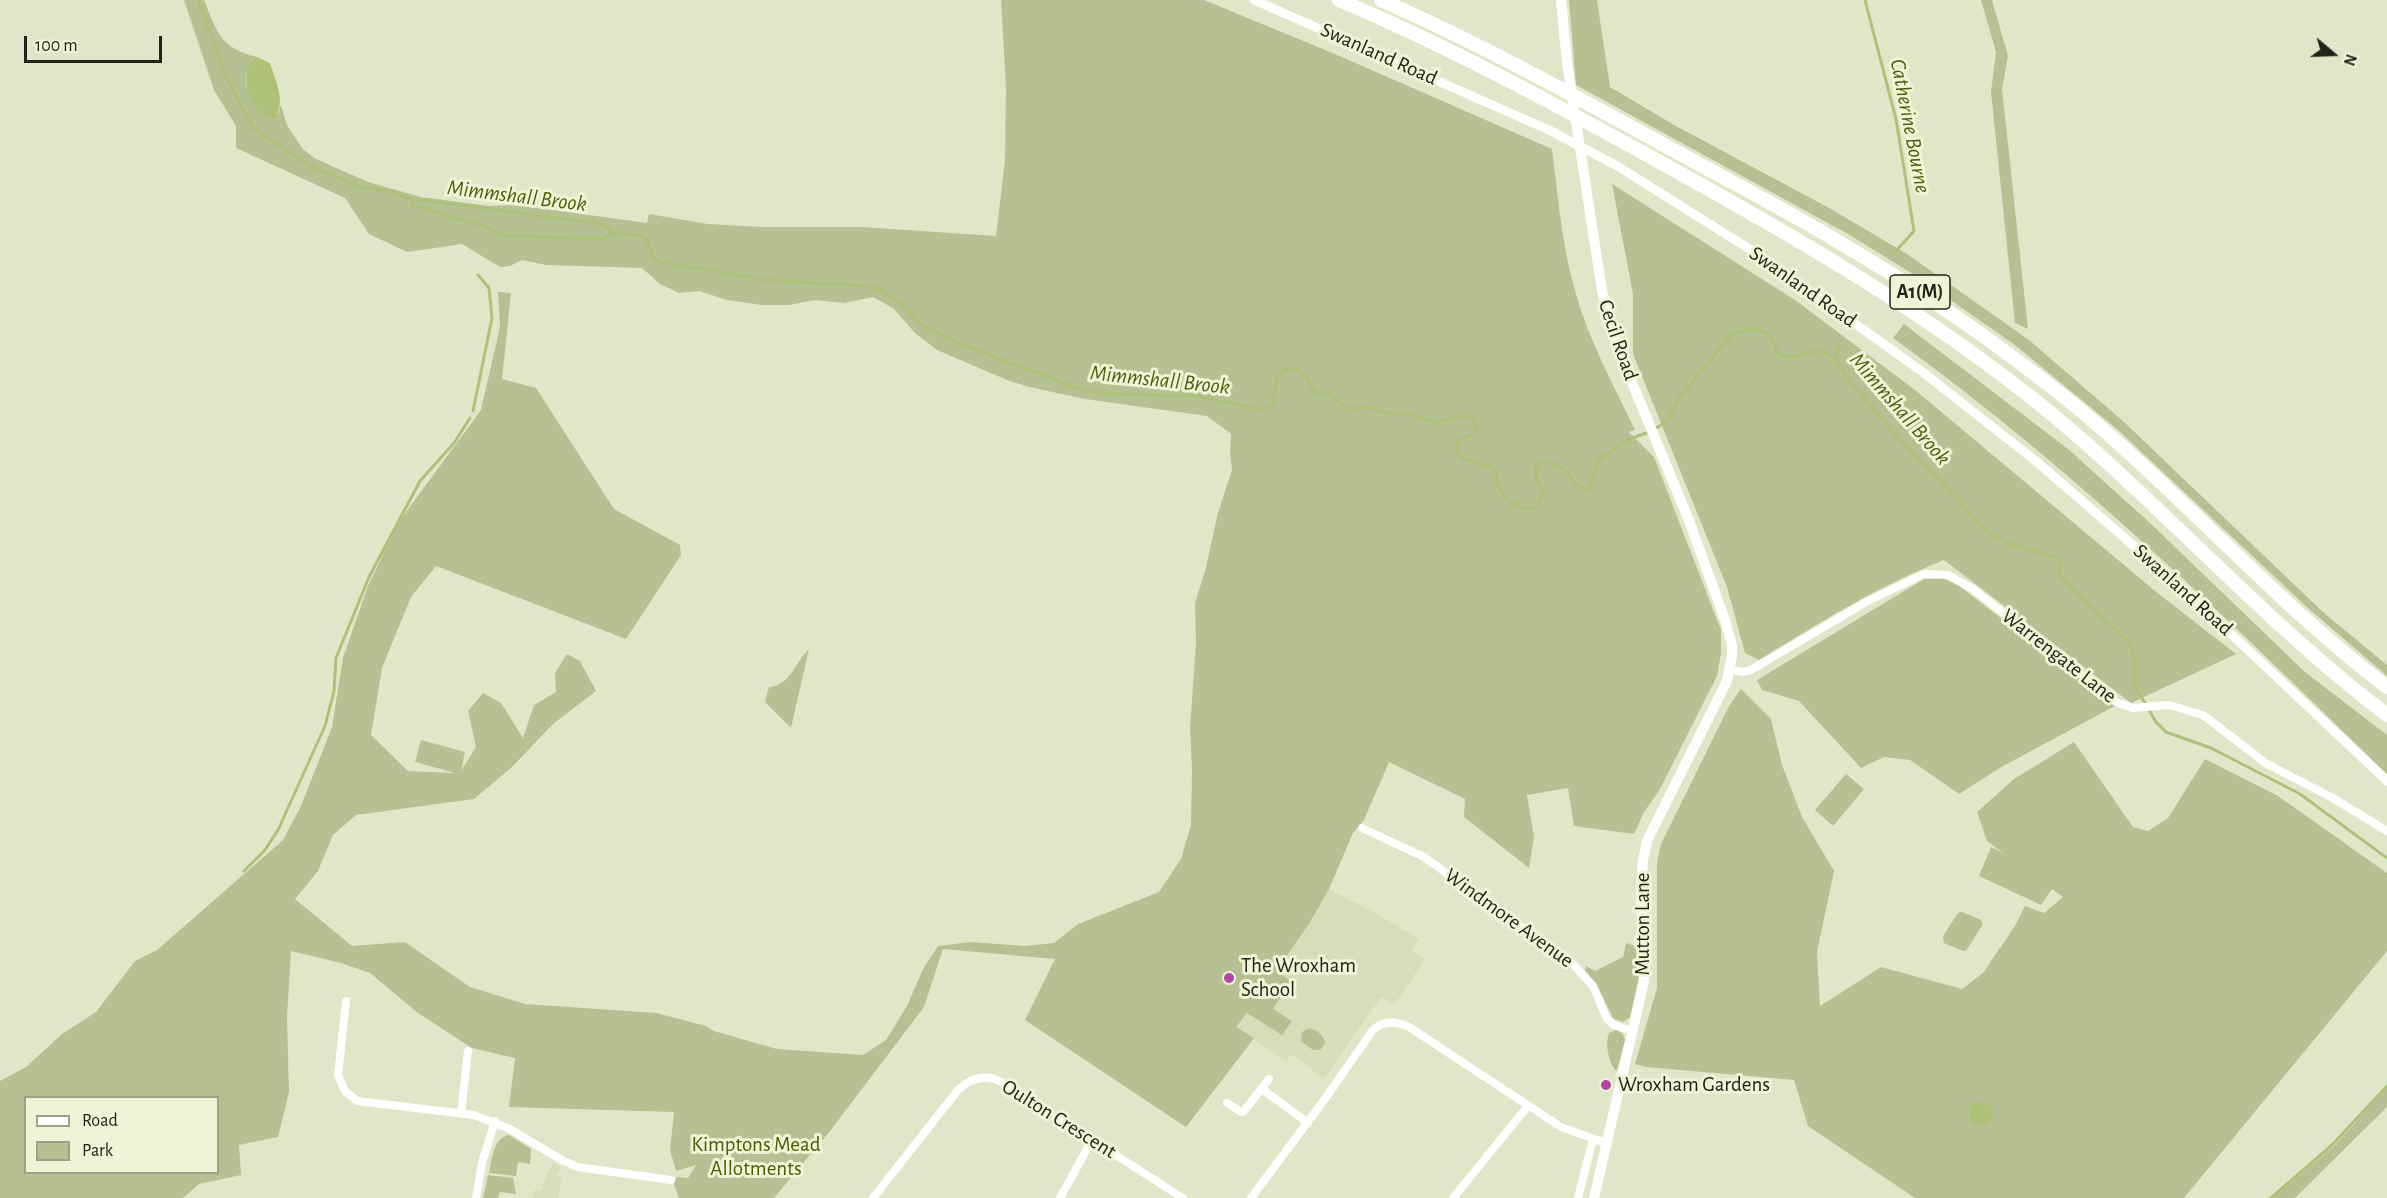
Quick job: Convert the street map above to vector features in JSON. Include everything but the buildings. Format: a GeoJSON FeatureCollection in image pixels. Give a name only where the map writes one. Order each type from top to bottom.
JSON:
{"type":"FeatureCollection","features":[{"type":"Feature","properties":{"kind":"highway","name":"A1(M)"},"geometry":{"type":"LineString","coordinates":[[1340,0],[1465,57],[1718,194],[1803,243],[1932,325],[1993,369],[2069,429],[2279,625],[2387,715]]}},
{"type":"Feature","properties":{"kind":"highway","name":"A1(M)"},"geometry":{"type":"LineString","coordinates":[[1382,0],[1563,90],[1708,169],[1842,243],[1954,315],[2065,398],[2123,448],[2295,611],[2387,687]]}},
{"type":"Feature","properties":{"kind":"main road","name":"Cecil Road"},"geometry":{"type":"LineString","coordinates":[[1561,0],[1582,171],[1602,291],[1615,337],[1688,518],[1725,620],[1732,645],[1730,667]]}},
{"type":"Feature","properties":{"kind":"main road","name":"Mutton Lane"},"geometry":{"type":"LineString","coordinates":[[1594,1198],[1644,981],[1641,889],[1647,841],[1719,697],[1730,667]]}},
{"type":"Feature","properties":{"kind":"street","name":"Swanland Road"},"geometry":{"type":"LineString","coordinates":[[1254,0],[1550,130],[1619,167],[1759,255],[1920,370],[2055,477],[2179,585],[2387,781]]}},
{"type":"Feature","properties":{"kind":"street","name":"Warrengate Lane"},"geometry":{"type":"LineString","coordinates":[[1730,667],[1743,672],[1751,670],[1866,602],[1924,574],[1948,575],[1973,590],[2116,702],[2127,707],[2140,708],[2151,705],[2181,707],[2203,715],[2267,764],[2331,796],[2387,831]]}},
{"type":"Feature","properties":{"kind":"street","name":"Windmore Avenue"},"geometry":{"type":"LineString","coordinates":[[1362,828],[1422,855],[1571,962],[1593,986],[1607,1019],[1614,1025],[1632,1031]]}},
{"type":"Feature","properties":{"kind":"street"},"geometry":{"type":"LineString","coordinates":[[346,1001],[338,1072],[341,1085],[348,1094],[364,1102],[461,1114],[495,1121],[577,1167],[671,1180]]}},
{"type":"Feature","properties":{"kind":"street"},"geometry":{"type":"LineString","coordinates":[[1251,1198],[1308,1123],[1373,1030],[1383,1023],[1392,1022],[1409,1027],[1561,1126],[1593,1140],[1608,1143]]}},
{"type":"Feature","properties":{"kind":"street"},"geometry":{"type":"LineString","coordinates":[[461,1114],[468,1051]]}},
{"type":"Feature","properties":{"kind":"street","name":"Oulton Crescent"},"geometry":{"type":"LineString","coordinates":[[873,1198],[958,1090],[964,1084],[981,1077],[997,1080],[1183,1198]]}},
{"type":"Feature","properties":{"kind":"street"},"geometry":{"type":"LineString","coordinates":[[1227,1102],[1241,1112],[1244,1111],[1269,1079]]}},
{"type":"Feature","properties":{"kind":"street"},"geometry":{"type":"LineString","coordinates":[[1262,1089],[1308,1123]]}},
{"type":"Feature","properties":{"kind":"street"},"geometry":{"type":"LineString","coordinates":[[1453,1198],[1528,1106]]}},
{"type":"Feature","properties":{"kind":"street"},"geometry":{"type":"LineString","coordinates":[[476,1198],[482,1163],[495,1121]]}},
{"type":"Feature","properties":{"kind":"street"},"geometry":{"type":"LineString","coordinates":[[1060,1198],[1092,1140]]}},
{"type":"Feature","properties":{"kind":"street"},"geometry":{"type":"LineString","coordinates":[[1578,1198],[1593,1140]]}},
{"type":"Feature","properties":{"kind":"shaded area"},"geometry":{"type":"Polygon","coordinates":[[[257,57],[270,63],[277,84],[280,107],[273,119],[258,111],[248,93],[247,73],[250,64],[257,57]]]}},
{"type":"Feature","properties":{"kind":"shaded area","name":"The Wroxham School"},"geometry":{"type":"Polygon","coordinates":[[[1276,870],[1329,889],[1419,939],[1411,951],[1425,959],[1395,1004],[1381,997],[1324,1079],[1292,1054],[1286,1061],[1254,1039],[1186,1127],[1025,1020],[1276,870]]]}},
{"type":"Feature","properties":{"kind":"shaded area"},"geometry":{"type":"Polygon","coordinates":[[[1981,1102],[1986,1103],[1992,1109],[1992,1119],[1986,1125],[1981,1126],[1976,1125],[1970,1119],[1969,1114],[1970,1109],[1976,1103],[1981,1102]]]}},
{"type":"Feature","properties":{"kind":"shaded area"},"geometry":{"type":"Polygon","coordinates":[[[553,1163],[561,1167],[556,1176],[562,1178],[558,1198],[533,1198],[534,1190],[541,1191],[553,1163]]]}},
{"type":"Feature","properties":{"kind":"green space","name":"Kimptons Mead Allotments"},"geometry":{"type":"Polygon","coordinates":[[[184,0],[204,0],[217,30],[227,43],[235,49],[257,57],[248,69],[246,82],[251,98],[262,115],[278,114],[281,105],[287,125],[302,148],[314,158],[368,182],[421,197],[489,206],[510,205],[545,209],[647,223],[649,214],[708,224],[761,227],[862,227],[996,236],[1005,160],[1006,88],[1001,0],[1204,0],[1335,54],[1552,149],[1564,240],[1581,312],[1635,430],[1629,432],[1654,457],[1721,630],[1721,653],[1717,676],[1659,791],[1644,812],[1634,834],[1574,826],[1568,788],[1527,795],[1534,837],[1529,868],[1464,817],[1465,799],[1389,762],[1364,820],[1353,833],[1329,889],[1309,924],[1276,971],[1291,981],[1273,1009],[1292,1021],[1282,1035],[1247,1013],[1236,1027],[1254,1038],[1186,1127],[1025,1020],[1055,959],[943,949],[924,1007],[830,1131],[774,1198],[679,1198],[674,1184],[677,1177],[688,1178],[696,1165],[676,1171],[670,1150],[674,1112],[509,1107],[515,1058],[472,1048],[418,1013],[370,973],[341,963],[291,951],[287,1016],[289,1092],[278,1137],[239,1145],[241,1175],[199,1184],[183,1198],[0,1198],[0,1081],[26,1067],[62,1034],[96,1012],[135,961],[157,950],[283,840],[301,806],[332,727],[343,658],[368,586],[398,523],[481,410],[500,327],[498,292],[511,293],[502,379],[536,388],[614,509],[680,545],[681,555],[626,639],[436,566],[411,597],[382,668],[371,735],[408,771],[455,773],[415,762],[421,740],[465,752],[461,771],[476,747],[468,711],[483,693],[501,703],[523,738],[534,705],[556,692],[555,673],[567,654],[580,661],[596,691],[553,724],[512,767],[474,799],[356,815],[333,835],[318,871],[295,899],[352,946],[405,942],[470,987],[525,1004],[656,1013],[777,1049],[863,1055],[886,1040],[907,1006],[924,967],[938,946],[970,942],[1025,946],[1054,943],[1078,924],[1159,892],[1181,859],[1191,825],[1190,728],[1196,643],[1195,603],[1218,513],[1232,470],[1231,434],[1207,416],[1085,399],[1007,380],[937,350],[915,333],[893,308],[873,297],[844,303],[815,300],[789,305],[762,305],[727,300],[699,291],[679,293],[660,284],[642,268],[546,265],[522,260],[510,266],[500,267],[462,244],[407,252],[369,234],[345,198],[236,148],[236,126],[214,90],[184,0]]]}},
{"type":"Feature","properties":{"kind":"green space"},"geometry":{"type":"Polygon","coordinates":[[[1569,0],[1597,0],[1610,87],[1676,126],[1831,209],[1907,254],[2029,340],[2124,422],[2324,613],[2387,665],[2387,676],[2309,609],[2118,430],[2015,345],[1916,276],[1848,234],[1576,85],[1569,0]]]}},
{"type":"Feature","properties":{"kind":"green space"},"geometry":{"type":"Polygon","coordinates":[[[1981,0],[1992,0],[2008,56],[2002,89],[2028,329],[2015,323],[1991,92],[1996,52],[1981,0]]]}},
{"type":"Feature","properties":{"kind":"green space"},"geometry":{"type":"Polygon","coordinates":[[[1612,184],[1795,300],[1915,390],[2160,595],[2236,654],[2131,703],[1944,560],[1872,593],[1759,660],[1745,653],[1727,587],[1633,354],[1633,294],[1612,184]]]}},
{"type":"Feature","properties":{"kind":"green space"},"geometry":{"type":"Polygon","coordinates":[[[1904,324],[2068,449],[2150,523],[2305,672],[2387,735],[2387,774],[2269,659],[2087,492],[1959,387],[1893,338],[1904,324]]]}},
{"type":"Feature","properties":{"kind":"green space"},"geometry":{"type":"Polygon","coordinates":[[[1942,578],[1958,585],[2115,706],[2003,766],[1959,794],[1910,760],[1884,757],[1861,768],[1799,701],[1762,690],[1757,680],[1924,579],[1942,578]]]}},
{"type":"Feature","properties":{"kind":"green space"},"geometry":{"type":"Polygon","coordinates":[[[809,649],[791,728],[765,702],[769,687],[788,678],[809,649]]]}},
{"type":"Feature","properties":{"kind":"green space"},"geometry":{"type":"Polygon","coordinates":[[[1741,689],[1771,719],[1782,765],[1802,817],[1834,871],[1817,952],[1820,1006],[1881,967],[1962,989],[1983,973],[2015,926],[2025,906],[2044,913],[2063,897],[2052,889],[2041,905],[1979,876],[1991,847],[2003,853],[1987,841],[1977,812],[2014,779],[2074,742],[2133,827],[2148,831],[2168,818],[2205,759],[2278,796],[2387,873],[2387,951],[2184,1198],[1915,1198],[1808,1126],[1794,1080],[1646,1067],[1635,1064],[1657,988],[1657,862],[1661,844],[1729,706],[1741,689]]]}},
{"type":"Feature","properties":{"kind":"green space"},"geometry":{"type":"Polygon","coordinates":[[[1846,774],[1864,789],[1833,826],[1815,810],[1846,774]]]}},
{"type":"Feature","properties":{"kind":"green space"},"geometry":{"type":"Polygon","coordinates":[[[1962,912],[1981,920],[1983,924],[1966,951],[1944,943],[1943,936],[1958,913],[1962,912]]]}},
{"type":"Feature","properties":{"kind":"green space"},"geometry":{"type":"Polygon","coordinates":[[[1626,943],[1638,947],[1640,972],[1630,1017],[1623,1022],[1613,1018],[1598,987],[1585,970],[1586,966],[1595,971],[1623,957],[1626,943]]]}},
{"type":"Feature","properties":{"kind":"green space"},"geometry":{"type":"Polygon","coordinates":[[[1309,1028],[1324,1038],[1325,1044],[1320,1050],[1313,1050],[1301,1041],[1302,1032],[1309,1028]]]}},
{"type":"Feature","properties":{"kind":"green space"},"geometry":{"type":"Polygon","coordinates":[[[1616,1030],[1623,1034],[1625,1040],[1617,1070],[1615,1070],[1607,1047],[1609,1033],[1616,1030]]]}},
{"type":"Feature","properties":{"kind":"green space"},"geometry":{"type":"Polygon","coordinates":[[[2387,1088],[2387,1107],[2295,1198],[2273,1198],[2334,1146],[2387,1088]]]}},
{"type":"Feature","properties":{"kind":"green space"},"geometry":{"type":"Polygon","coordinates":[[[509,1135],[531,1149],[530,1164],[518,1162],[516,1176],[489,1173],[496,1145],[509,1135]]]}},
{"type":"Feature","properties":{"kind":"green space"},"geometry":{"type":"Polygon","coordinates":[[[488,1175],[513,1178],[516,1194],[500,1192],[498,1198],[483,1198],[488,1175]]]}},
{"type":"Feature","properties":{"kind":"waterway","name":"Mimmshall Brook"},"geometry":{"type":"LineString","coordinates":[[198,0],[229,83],[253,128],[311,167],[362,187],[388,191],[411,199],[603,224],[615,234],[641,235],[647,240],[653,258],[660,262],[766,280],[867,286],[882,290],[904,306],[921,324],[968,347],[1083,390],[1116,394],[1194,396],[1262,409],[1274,403],[1275,386],[1283,370],[1296,369],[1303,373],[1315,392],[1330,393],[1344,406],[1351,408],[1366,407],[1391,414],[1409,414],[1436,423],[1466,416],[1473,419],[1478,428],[1474,433],[1459,440],[1458,453],[1468,460],[1496,469],[1498,486],[1504,495],[1523,508],[1536,506],[1541,501],[1544,492],[1535,473],[1535,468],[1541,462],[1555,464],[1579,486],[1589,490],[1599,460],[1627,440],[1649,432]]}},
{"type":"Feature","properties":{"kind":"waterway","name":"Catherine Bourne"},"geometry":{"type":"LineString","coordinates":[[1865,0],[1896,119],[1914,231],[1895,252]]}},
{"type":"Feature","properties":{"kind":"waterway","name":"Mimmshall Brook"},"geometry":{"type":"LineString","coordinates":[[411,199],[413,205],[509,236],[602,239],[614,234]]}},
{"type":"Feature","properties":{"kind":"waterway"},"geometry":{"type":"LineString","coordinates":[[473,411],[492,318],[489,288],[478,275]]}},
{"type":"Feature","properties":{"kind":"waterway","name":"Mimmshall Brook"},"geometry":{"type":"LineString","coordinates":[[1655,429],[1668,420],[1678,399],[1732,334],[1737,332],[1749,329],[1765,332],[1773,341],[1779,355],[1790,357],[1819,350],[1836,359],[1846,376],[1888,426],[1989,533],[2008,543],[2056,558],[2060,562],[2058,570],[2061,577],[2130,644],[2134,654],[2134,684],[2156,722],[2166,732],[2211,748],[2300,794],[2387,858]]}},
{"type":"Feature","properties":{"kind":"waterway","name":"Catherine Bourne"},"geometry":{"type":"LineString","coordinates":[[1836,359],[1839,343]]}},
{"type":"Feature","properties":{"kind":"waterway"},"geometry":{"type":"LineString","coordinates":[[244,871],[265,850],[278,830],[325,726],[334,691],[336,658],[369,577],[420,481],[454,443],[470,418]]}},
{"type":"Feature","properties":{"kind":"waterway"},"geometry":{"type":"LineString","coordinates":[[2271,1198],[2332,1145],[2387,1086]]}},
{"type":"Feature","properties":{"kind":"place","name":"The Wroxham School"},"geometry":{"type":"Point","coordinates":[1229,978]}},
{"type":"Feature","properties":{"kind":"place","name":"Wroxham Gardens"},"geometry":{"type":"Point","coordinates":[1606,1085]}}]}
